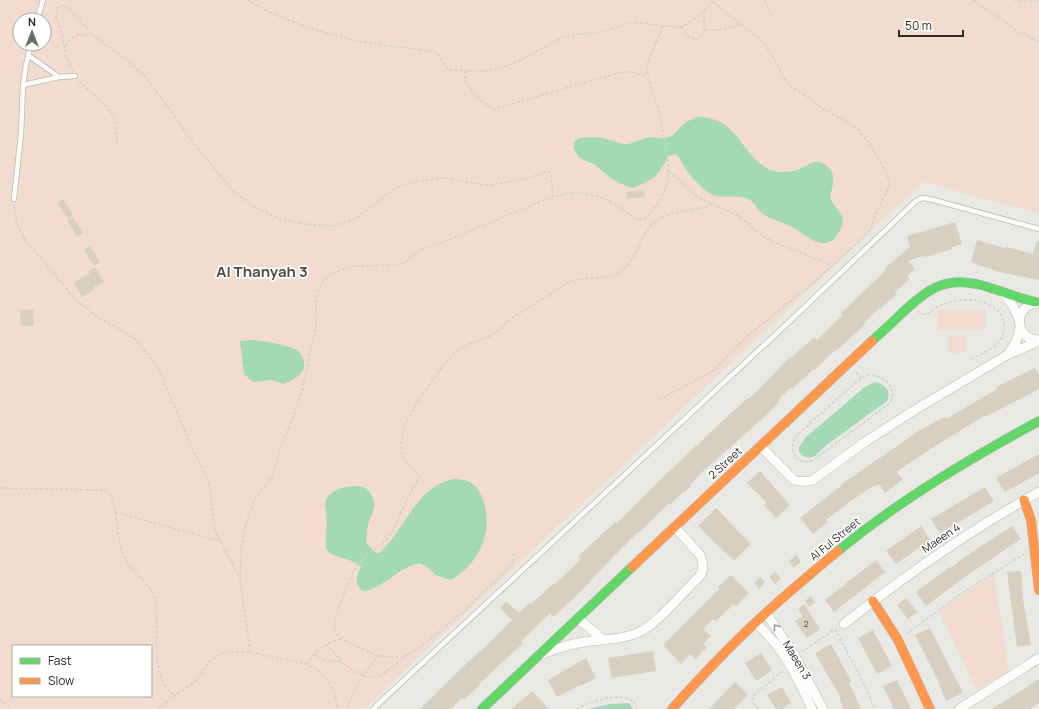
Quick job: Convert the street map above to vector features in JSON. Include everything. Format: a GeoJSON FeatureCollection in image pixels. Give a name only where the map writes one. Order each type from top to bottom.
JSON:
{"type":"FeatureCollection","features":[{"type":"Feature","properties":{"kind":"street","name":"2 Street"},"geometry":{"type":"LineString","coordinates":[[482,709],[910,305],[930,289],[940,284],[963,281],[974,283],[1004,294],[1037,303]]}},
{"type":"Feature","properties":{"kind":"street"},"geometry":{"type":"LineString","coordinates":[[1004,294],[1013,306],[1024,333],[1029,338],[1039,340]]}},
{"type":"Feature","properties":{"kind":"street","name":"2 Street"},"geometry":{"type":"LineString","coordinates":[[1007,355],[1016,342],[1021,313],[1024,308],[1030,304],[1037,303]]}},
{"type":"Feature","properties":{"kind":"street"},"geometry":{"type":"LineString","coordinates":[[760,446],[794,480],[807,482],[813,480],[865,442],[906,415],[1007,355],[1039,340]]}},
{"type":"Feature","properties":{"kind":"street","name":"Al Ful Street"},"geometry":{"type":"LineString","coordinates":[[672,709],[704,674],[766,613],[851,541],[887,514],[961,465],[1039,421]]}},
{"type":"Feature","properties":{"kind":"street","name":"Maeen 4"},"geometry":{"type":"LineString","coordinates":[[844,624],[945,549],[1005,510],[1039,492]]}},
{"type":"Feature","properties":{"kind":"street"},"geometry":{"type":"LineString","coordinates":[[1024,500],[1031,520],[1039,590]]}},
{"type":"Feature","properties":{"kind":"street"},"geometry":{"type":"LineString","coordinates":[[538,656],[570,645],[628,636],[646,628],[694,582],[702,572],[703,561],[700,555],[675,527]]}},
{"type":"Feature","properties":{"kind":"street"},"geometry":{"type":"LineString","coordinates":[[873,601],[898,640],[930,709]]}},
{"type":"Feature","properties":{"kind":"street","name":"Maeen 3"},"geometry":{"type":"LineString","coordinates":[[766,613],[795,656],[823,709]]}},
{"type":"Feature","properties":{"kind":"street"},"geometry":{"type":"LineString","coordinates":[[578,618],[603,640]]}},
{"type":"Feature","properties":{"kind":"street","name":"Maeen 3"},"geometry":{"type":"LineString","coordinates":[[756,623],[776,644],[790,666],[812,709]]}},
{"type":"Feature","properties":{"kind":"street"},"geometry":{"type":"LineString","coordinates":[[959,709],[1039,658]]}},
{"type":"Feature","properties":{"kind":"lane"},"geometry":{"type":"LineString","coordinates":[[39,12],[42,0]]}},
{"type":"Feature","properties":{"kind":"lane"},"geometry":{"type":"LineString","coordinates":[[14,199],[21,134],[23,85],[29,52]]}},
{"type":"Feature","properties":{"kind":"lane"},"geometry":{"type":"LineString","coordinates":[[28,55],[58,77]]}},
{"type":"Feature","properties":{"kind":"lane"},"geometry":{"type":"LineString","coordinates":[[23,85],[58,77],[75,76]]}},
{"type":"Feature","properties":{"kind":"lane"},"geometry":{"type":"LineString","coordinates":[[373,709],[790,321],[916,201],[922,198],[930,199],[1039,229]]}},
{"type":"Feature","properties":{"kind":"path"},"geometry":{"type":"LineString","coordinates":[[247,0],[273,13],[330,34],[361,41],[435,52],[440,56],[449,70],[466,71],[492,70],[503,67],[532,54],[555,41],[572,35],[598,33],[636,23],[681,27],[689,23],[704,11],[713,1],[741,25],[756,35],[769,49],[784,78],[791,87],[823,109],[846,121],[858,130],[868,142],[888,177],[889,182],[888,192],[877,211],[870,232],[804,290],[744,338],[714,370],[658,399]]}},
{"type":"Feature","properties":{"kind":"path"},"geometry":{"type":"LineString","coordinates":[[765,0],[771,15]]}},
{"type":"Feature","properties":{"kind":"path"},"geometry":{"type":"LineString","coordinates":[[973,0],[1019,32],[1039,42]]}},
{"type":"Feature","properties":{"kind":"path"},"geometry":{"type":"LineString","coordinates":[[1014,0],[1024,2],[1038,0]]}},
{"type":"Feature","properties":{"kind":"path"},"geometry":{"type":"LineString","coordinates":[[116,146],[116,127],[112,114],[104,104],[87,90],[75,76],[66,57],[64,36],[55,13],[59,6],[64,5],[69,8],[93,35],[122,56],[144,76],[196,146],[234,191],[254,207],[272,216],[290,222],[304,224],[330,226],[345,223],[362,214],[390,192],[401,186],[415,181],[434,178],[454,179],[487,186],[529,178],[548,171],[552,174],[553,196]]}},
{"type":"Feature","properties":{"kind":"path"},"geometry":{"type":"LineString","coordinates":[[681,27],[689,36],[696,39],[702,36],[704,30],[704,11]]}},
{"type":"Feature","properties":{"kind":"path"},"geometry":{"type":"LineString","coordinates":[[704,30],[717,30],[741,25]]}},
{"type":"Feature","properties":{"kind":"path"},"geometry":{"type":"LineString","coordinates":[[250,652],[240,578],[241,549],[247,520],[255,498],[273,476],[280,449],[302,391],[316,325],[317,294],[325,279],[335,272],[347,267],[399,265],[406,262],[413,255],[423,249],[451,239],[553,196],[579,193],[596,196],[613,203],[636,218],[641,220],[646,218],[659,202],[666,187],[669,172],[662,127],[656,102],[647,77],[647,64],[663,26]]}},
{"type":"Feature","properties":{"kind":"path"},"geometry":{"type":"LineString","coordinates":[[65,46],[74,36],[83,34],[93,35]]}},
{"type":"Feature","properties":{"kind":"path"},"geometry":{"type":"LineString","coordinates":[[466,71],[465,78],[468,86],[486,105],[494,109],[621,72],[634,72],[647,77]]}},
{"type":"Feature","properties":{"kind":"path"},"geometry":{"type":"LineString","coordinates":[[669,172],[677,177],[698,197],[712,205],[739,216],[756,232],[772,241],[832,266]]}},
{"type":"Feature","properties":{"kind":"path"},"geometry":{"type":"LineString","coordinates":[[14,199],[16,220],[25,240],[77,301],[98,317],[133,337],[156,365],[192,448],[207,478],[210,488],[213,524],[219,541],[240,578]]}},
{"type":"Feature","properties":{"kind":"path"},"geometry":{"type":"LineString","coordinates":[[411,653],[391,658],[378,656],[341,639],[335,632],[334,623],[348,582],[358,564],[384,542],[393,531],[419,477],[419,475],[409,467],[403,454],[401,439],[404,427],[426,390],[452,355],[465,346],[495,333],[511,318],[564,285],[582,278],[613,275],[623,270],[632,259],[647,229],[662,217],[712,205]]}},
{"type":"Feature","properties":{"kind":"path"},"geometry":{"type":"LineString","coordinates":[[910,305],[920,313],[926,314],[945,304],[963,300],[982,302],[997,310],[1002,316],[1004,322],[1003,336],[994,347],[969,360]]}},
{"type":"Feature","properties":{"kind":"path"},"geometry":{"type":"LineString","coordinates":[[867,376],[878,376],[883,378],[892,390],[892,399],[887,406],[856,428],[812,461],[808,462],[796,458],[792,451],[792,442],[794,439],[821,412],[861,378],[867,376]]}},
{"type":"Feature","properties":{"kind":"path"},"geometry":{"type":"LineString","coordinates":[[0,488],[104,490],[110,494],[124,558],[131,569],[146,583],[154,595],[160,678],[174,696]]}},
{"type":"Feature","properties":{"kind":"path"},"geometry":{"type":"LineString","coordinates":[[115,512],[219,541]]}},
{"type":"Feature","properties":{"kind":"path"},"geometry":{"type":"LineString","coordinates":[[898,640],[965,591],[1034,548]]}},
{"type":"Feature","properties":{"kind":"path"},"geometry":{"type":"LineString","coordinates":[[326,644],[333,650],[342,662],[363,676],[373,678],[383,674],[417,650],[489,588],[512,565],[514,553]]}},
{"type":"Feature","properties":{"kind":"path"},"geometry":{"type":"LineString","coordinates":[[795,656],[844,624]]}},
{"type":"Feature","properties":{"kind":"path"},"geometry":{"type":"LineString","coordinates":[[835,629],[864,684],[875,709]]}},
{"type":"Feature","properties":{"kind":"path"},"geometry":{"type":"LineString","coordinates":[[306,664],[314,654],[326,644],[341,639]]}},
{"type":"Feature","properties":{"kind":"path"},"geometry":{"type":"LineString","coordinates":[[158,709],[196,680],[207,663],[213,658],[227,653],[250,652],[306,664],[322,674],[328,681],[336,698],[337,709]]}},
{"type":"Feature","properties":{"kind":"path"},"geometry":{"type":"LineString","coordinates":[[314,654],[324,660],[342,662]]}},
{"type":"Feature","properties":{"kind":"path"},"geometry":{"type":"LineString","coordinates":[[347,709],[363,676],[378,656]]}},
{"type":"Feature","properties":{"kind":"path"},"geometry":{"type":"LineString","coordinates":[[757,708],[753,699],[755,694],[790,666]]}},
{"type":"Feature","properties":{"kind":"path"},"geometry":{"type":"LineString","coordinates":[[577,709],[594,701],[622,697],[633,700],[637,709]]}},
{"type":"Feature","properties":{"kind":"path"},"geometry":{"type":"LineString","coordinates":[[0,699],[11,709]]}},
{"type":"Feature","properties":{"kind":"shaded area"},"geometry":{"type":"Polygon","coordinates":[[[0,0],[1039,0],[1039,213],[923,182],[364,709],[0,709],[0,0]]]}},
{"type":"Feature","properties":{"kind":"shaded area"},"geometry":{"type":"Polygon","coordinates":[[[697,117],[711,118],[730,129],[758,162],[768,169],[781,172],[795,171],[815,162],[824,164],[829,168],[832,173],[833,180],[830,198],[843,219],[841,229],[832,241],[820,243],[807,237],[790,226],[765,215],[752,201],[745,198],[735,196],[719,196],[709,193],[686,170],[676,154],[668,156],[654,177],[645,183],[632,188],[609,177],[594,164],[579,158],[574,149],[574,142],[579,138],[603,138],[623,144],[629,144],[649,137],[664,138],[672,136],[686,122],[697,117]]]}},
{"type":"Feature","properties":{"kind":"shaded area"},"geometry":{"type":"Polygon","coordinates":[[[937,310],[985,310],[985,330],[937,330],[937,310]]]}},
{"type":"Feature","properties":{"kind":"shaded area"},"geometry":{"type":"Polygon","coordinates":[[[948,336],[966,336],[966,353],[948,353],[948,336]]]}},
{"type":"Feature","properties":{"kind":"shaded area"},"geometry":{"type":"Polygon","coordinates":[[[255,340],[271,342],[297,350],[301,354],[304,363],[303,371],[298,376],[284,384],[271,380],[253,382],[244,374],[240,341],[255,340]]]}},
{"type":"Feature","properties":{"kind":"shaded area"},"geometry":{"type":"Polygon","coordinates":[[[875,382],[882,384],[887,388],[889,394],[887,401],[825,446],[815,456],[810,458],[803,456],[799,452],[799,447],[806,437],[865,387],[875,382]]]}},
{"type":"Feature","properties":{"kind":"shaded area"},"geometry":{"type":"Polygon","coordinates":[[[453,479],[467,481],[477,488],[486,509],[487,522],[486,533],[477,555],[461,573],[451,580],[436,575],[421,564],[415,564],[378,586],[370,590],[363,591],[357,583],[358,573],[361,567],[352,561],[330,553],[326,549],[327,521],[325,503],[333,492],[349,486],[367,489],[373,499],[374,507],[368,524],[366,543],[376,553],[379,553],[397,533],[412,510],[429,491],[440,484],[453,479]]]}},
{"type":"Feature","properties":{"kind":"shaded area"},"geometry":{"type":"Polygon","coordinates":[[[994,574],[1009,671],[977,690],[939,611],[994,574]]]}},
{"type":"Feature","properties":{"kind":"shaded area"},"geometry":{"type":"Polygon","coordinates":[[[629,703],[633,709],[589,709],[610,704],[629,703]]]}},
{"type":"Feature","properties":{"kind":"building"},"geometry":{"type":"Polygon","coordinates":[[[644,190],[645,197],[627,199],[626,192],[644,190]]]}},
{"type":"Feature","properties":{"kind":"building"},"geometry":{"type":"Polygon","coordinates":[[[63,199],[73,215],[68,219],[57,203],[63,199]]]}},
{"type":"Feature","properties":{"kind":"building"},"geometry":{"type":"Polygon","coordinates":[[[73,217],[83,233],[77,237],[67,220],[73,217]]]}},
{"type":"Feature","properties":{"kind":"building"},"geometry":{"type":"Polygon","coordinates":[[[955,222],[962,244],[951,248],[952,249],[926,257],[925,255],[908,261],[915,269],[907,276],[910,279],[895,292],[897,294],[880,309],[879,308],[859,330],[836,351],[835,350],[815,370],[814,369],[792,389],[790,388],[763,418],[701,473],[685,492],[684,491],[670,505],[669,503],[639,533],[638,532],[575,597],[553,617],[550,613],[521,641],[523,643],[464,700],[462,698],[451,709],[420,709],[512,620],[500,608],[506,601],[519,613],[529,603],[531,604],[553,584],[554,585],[581,559],[578,557],[584,551],[615,522],[617,523],[733,411],[748,398],[749,399],[790,357],[791,358],[814,337],[817,340],[843,315],[841,313],[886,270],[885,268],[910,247],[907,236],[955,222]]]}},
{"type":"Feature","properties":{"kind":"building"},"geometry":{"type":"Polygon","coordinates":[[[977,240],[1033,254],[1037,241],[1039,242],[1039,280],[999,272],[971,262],[977,240]]]}},
{"type":"Feature","properties":{"kind":"building"},"geometry":{"type":"Polygon","coordinates":[[[90,246],[100,262],[94,266],[84,250],[90,246]]]}},
{"type":"Feature","properties":{"kind":"building"},"geometry":{"type":"Polygon","coordinates":[[[95,267],[104,282],[94,287],[95,289],[82,297],[74,282],[90,273],[88,271],[95,267]]]}},
{"type":"Feature","properties":{"kind":"building"},"geometry":{"type":"Polygon","coordinates":[[[33,309],[34,326],[21,326],[20,310],[33,309]]]}},
{"type":"Feature","properties":{"kind":"building"},"geometry":{"type":"Polygon","coordinates":[[[1035,368],[1039,375],[1039,389],[985,417],[984,416],[896,472],[903,479],[885,493],[879,484],[874,487],[873,486],[826,520],[828,522],[813,534],[800,518],[842,484],[920,430],[944,417],[946,419],[997,389],[996,387],[1035,368]]]}},
{"type":"Feature","properties":{"kind":"building"},"geometry":{"type":"Polygon","coordinates":[[[1039,454],[1039,473],[1005,492],[996,478],[1039,454]]]}},
{"type":"Feature","properties":{"kind":"building"},"geometry":{"type":"Polygon","coordinates":[[[760,471],[790,505],[776,518],[764,505],[766,502],[747,483],[760,471]]]}},
{"type":"Feature","properties":{"kind":"building"},"geometry":{"type":"Polygon","coordinates":[[[985,487],[994,501],[940,533],[931,519],[985,487]]]}},
{"type":"Feature","properties":{"kind":"building"},"geometry":{"type":"Polygon","coordinates":[[[716,508],[751,544],[734,561],[698,526],[716,508]]]}},
{"type":"Feature","properties":{"kind":"building"},"geometry":{"type":"Polygon","coordinates":[[[921,526],[930,540],[896,564],[886,551],[921,526]]]}},
{"type":"Feature","properties":{"kind":"building"},"geometry":{"type":"Polygon","coordinates":[[[1012,526],[1021,539],[959,581],[926,606],[916,592],[950,567],[958,563],[957,562],[1012,526]]]}},
{"type":"Feature","properties":{"kind":"building"},"geometry":{"type":"Polygon","coordinates":[[[796,555],[801,562],[794,568],[789,561],[796,555]]]}},
{"type":"Feature","properties":{"kind":"building"},"geometry":{"type":"Polygon","coordinates":[[[876,560],[885,572],[834,612],[825,600],[876,560]]]}},
{"type":"Feature","properties":{"kind":"building"},"geometry":{"type":"Polygon","coordinates":[[[1021,571],[1023,599],[1031,645],[1017,647],[1007,572],[1021,571]]]}},
{"type":"Feature","properties":{"kind":"building"},"geometry":{"type":"Polygon","coordinates":[[[775,572],[781,578],[775,584],[769,577],[775,572]]]}},
{"type":"Feature","properties":{"kind":"building"},"geometry":{"type":"Polygon","coordinates":[[[731,575],[749,593],[736,606],[734,604],[716,621],[713,619],[703,629],[711,636],[703,644],[707,647],[695,659],[690,654],[681,664],[663,645],[731,575]]]}},
{"type":"Feature","properties":{"kind":"building"},"geometry":{"type":"Polygon","coordinates":[[[760,577],[765,582],[759,589],[754,583],[760,577]]]}},
{"type":"Feature","properties":{"kind":"building"},"geometry":{"type":"Polygon","coordinates":[[[811,596],[815,602],[809,607],[805,601],[811,596]]]}},
{"type":"Feature","properties":{"kind":"building"},"geometry":{"type":"Polygon","coordinates":[[[906,598],[917,612],[908,619],[897,605],[906,598]]]}},
{"type":"Feature","properties":{"kind":"building"},"geometry":{"type":"Polygon","coordinates":[[[804,604],[820,629],[807,638],[795,621],[803,616],[798,609],[804,604]]]}},
{"type":"Feature","properties":{"kind":"building"},"geometry":{"type":"Polygon","coordinates":[[[930,628],[963,693],[946,701],[938,681],[915,635],[930,628]]]}},
{"type":"Feature","properties":{"kind":"building"},"geometry":{"type":"Polygon","coordinates":[[[873,630],[892,666],[877,674],[858,638],[873,630]]]}},
{"type":"Feature","properties":{"kind":"building"},"geometry":{"type":"Polygon","coordinates":[[[831,644],[852,682],[849,683],[861,709],[844,709],[839,698],[841,698],[815,653],[831,644]]]}},
{"type":"Feature","properties":{"kind":"building"},"geometry":{"type":"Polygon","coordinates":[[[653,651],[656,671],[611,678],[608,658],[653,651]]]}},
{"type":"Feature","properties":{"kind":"building"},"geometry":{"type":"Polygon","coordinates":[[[761,653],[772,670],[756,681],[745,663],[761,653]]]}},
{"type":"Feature","properties":{"kind":"building"},"geometry":{"type":"Polygon","coordinates":[[[586,658],[596,678],[557,697],[548,680],[586,658]]]}},
{"type":"Feature","properties":{"kind":"building"},"geometry":{"type":"Polygon","coordinates":[[[1039,679],[1039,703],[1030,709],[992,709],[1039,679]]]}},
{"type":"Feature","properties":{"kind":"building"},"geometry":{"type":"Polygon","coordinates":[[[897,680],[911,709],[894,709],[883,686],[897,680]]]}},
{"type":"Feature","properties":{"kind":"building"},"geometry":{"type":"Polygon","coordinates":[[[735,682],[748,695],[734,709],[709,709],[735,682]]]}},
{"type":"Feature","properties":{"kind":"building"},"geometry":{"type":"Polygon","coordinates":[[[782,687],[791,703],[782,709],[776,709],[767,695],[782,687]]]}},
{"type":"Feature","properties":{"kind":"building"},"geometry":{"type":"Polygon","coordinates":[[[532,691],[549,709],[512,709],[532,691]]]}},
{"type":"Feature","properties":{"kind":"traffic: fast"},"geometry":{"type":"LineString","coordinates":[[872,341],[920,297],[936,287],[945,284],[954,282],[977,284],[1036,302]]}},
{"type":"Feature","properties":{"kind":"traffic: fast"},"geometry":{"type":"LineString","coordinates":[[838,551],[910,497],[961,465],[1039,421]]}},
{"type":"Feature","properties":{"kind":"traffic: fast"},"geometry":{"type":"LineString","coordinates":[[482,709],[632,567]]}},
{"type":"Feature","properties":{"kind":"traffic: slow"},"geometry":{"type":"LineString","coordinates":[[632,567],[872,341]]}},
{"type":"Feature","properties":{"kind":"traffic: slow"},"geometry":{"type":"LineString","coordinates":[[1024,500],[1031,520],[1039,590]]}},
{"type":"Feature","properties":{"kind":"traffic: slow"},"geometry":{"type":"LineString","coordinates":[[672,709],[711,666],[763,615],[838,551]]}},
{"type":"Feature","properties":{"kind":"traffic: slow"},"geometry":{"type":"LineString","coordinates":[[873,601],[898,640],[930,709]]}},
{"type":"Feature","properties":{"kind":"district","name":"Al Thanyah 3"},"geometry":{"type":"Point","coordinates":[262,272]}}]}
